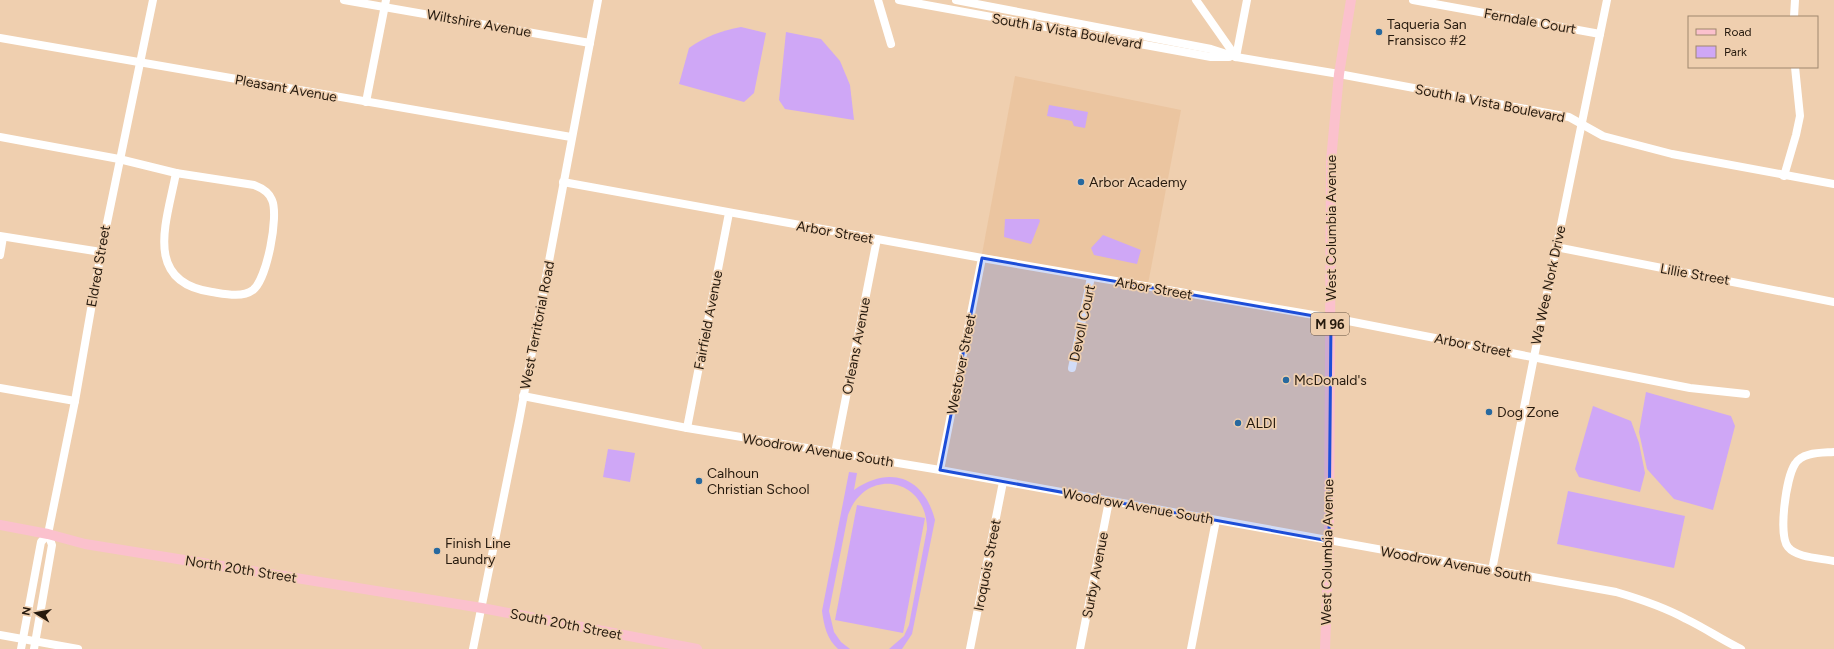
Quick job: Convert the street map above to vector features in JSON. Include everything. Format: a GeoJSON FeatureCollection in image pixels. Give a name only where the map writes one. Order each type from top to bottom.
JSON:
{"type":"FeatureCollection","features":[{"type":"Feature","properties":{"kind":"main road","name":"West Columbia Avenue"},"geometry":{"type":"LineString","coordinates":[[1325,649],[1329,541],[1331,161],[1339,74],[1351,0]]}},
{"type":"Feature","properties":{"kind":"main road","name":"North 20th Street"},"geometry":{"type":"LineString","coordinates":[[0,525],[48,534],[85,544],[482,608]]}},
{"type":"Feature","properties":{"kind":"main road","name":"South 20th Street"},"geometry":{"type":"LineString","coordinates":[[482,608],[697,649]]}},
{"type":"Feature","properties":{"kind":"street","name":"Eldred Street"},"geometry":{"type":"LineString","coordinates":[[48,534],[75,401],[119,159],[153,0]]}},
{"type":"Feature","properties":{"kind":"street","name":"Wiltshire Avenue"},"geometry":{"type":"LineString","coordinates":[[344,0],[385,3],[590,43]]}},
{"type":"Feature","properties":{"kind":"street","name":"West Territorial Road"},"geometry":{"type":"LineString","coordinates":[[473,649],[523,396],[598,0]]}},
{"type":"Feature","properties":{"kind":"street"},"geometry":{"type":"LineString","coordinates":[[878,0],[891,44]]}},
{"type":"Feature","properties":{"kind":"street","name":"South la Vista Boulevard"},"geometry":{"type":"LineString","coordinates":[[899,0],[1211,57],[1236,57]]}},
{"type":"Feature","properties":{"kind":"street","name":"South la Vista Boulevard"},"geometry":{"type":"LineString","coordinates":[[956,0],[1204,48],[1236,57],[1339,74],[1569,117],[1603,136],[1672,154],[1784,176],[1834,184]]}},
{"type":"Feature","properties":{"kind":"street"},"geometry":{"type":"LineString","coordinates":[[1196,0],[1236,57]]}},
{"type":"Feature","properties":{"kind":"street"},"geometry":{"type":"LineString","coordinates":[[1236,57],[1247,0]]}},
{"type":"Feature","properties":{"kind":"street","name":"Ferndale Court"},"geometry":{"type":"LineString","coordinates":[[1413,0],[1600,34]]}},
{"type":"Feature","properties":{"kind":"street","name":"Wa Wee Nork Drive"},"geometry":{"type":"LineString","coordinates":[[1492,570],[1607,0]]}},
{"type":"Feature","properties":{"kind":"street"},"geometry":{"type":"LineString","coordinates":[[1794,16],[1795,0]]}},
{"type":"Feature","properties":{"kind":"street"},"geometry":{"type":"LineString","coordinates":[[366,102],[385,3]]}},
{"type":"Feature","properties":{"kind":"street","name":"Pleasant Avenue"},"geometry":{"type":"LineString","coordinates":[[0,38],[571,138]]}},
{"type":"Feature","properties":{"kind":"street"},"geometry":{"type":"LineString","coordinates":[[1784,176],[1800,116],[1795,68]]}},
{"type":"Feature","properties":{"kind":"street"},"geometry":{"type":"LineString","coordinates":[[0,138],[119,159],[176,172],[254,185],[262,188],[268,193],[272,200],[274,219],[262,277],[253,290],[245,294],[233,295],[210,292],[194,288],[173,276],[166,262],[164,249],[165,231],[176,172]]}},
{"type":"Feature","properties":{"kind":"street","name":"Arbor Street"},"geometry":{"type":"LineString","coordinates":[[563,182],[729,213],[1330,319],[1690,388],[1746,394]]}},
{"type":"Feature","properties":{"kind":"street","name":"Fairfield Avenue"},"geometry":{"type":"LineString","coordinates":[[687,428],[729,213]]}},
{"type":"Feature","properties":{"kind":"street"},"geometry":{"type":"LineString","coordinates":[[0,255],[2,237],[101,252]]}},
{"type":"Feature","properties":{"kind":"street","name":"Orleans Avenue"},"geometry":{"type":"LineString","coordinates":[[835,453],[877,239]]}},
{"type":"Feature","properties":{"kind":"street","name":"Lillie Street"},"geometry":{"type":"LineString","coordinates":[[1556,248],[1834,302]]}},
{"type":"Feature","properties":{"kind":"street","name":"Westover Street"},"geometry":{"type":"LineString","coordinates":[[940,470],[982,258]]}},
{"type":"Feature","properties":{"kind":"street","name":"Devoll Court"},"geometry":{"type":"LineString","coordinates":[[1072,368],[1091,277]]}},
{"type":"Feature","properties":{"kind":"street"},"geometry":{"type":"LineString","coordinates":[[0,388],[75,401]]}},
{"type":"Feature","properties":{"kind":"street","name":"Woodrow Avenue South"},"geometry":{"type":"LineString","coordinates":[[523,396],[687,428],[940,470],[1616,592],[1640,599],[1688,619],[1720,639],[1741,649]]}},
{"type":"Feature","properties":{"kind":"street"},"geometry":{"type":"LineString","coordinates":[[1834,452],[1816,453],[1803,457],[1795,464],[1790,475],[1782,528],[1784,541],[1788,548],[1798,554],[1834,561]]}},
{"type":"Feature","properties":{"kind":"street","name":"Iroquois Street"},"geometry":{"type":"LineString","coordinates":[[970,649],[1003,482]]}},
{"type":"Feature","properties":{"kind":"street","name":"Surby Avenue"},"geometry":{"type":"LineString","coordinates":[[1080,649],[1109,501]]}},
{"type":"Feature","properties":{"kind":"street"},"geometry":{"type":"LineString","coordinates":[[1191,649],[1216,520]]}},
{"type":"Feature","properties":{"kind":"street"},"geometry":{"type":"LineString","coordinates":[[21,649],[41,542],[48,534],[52,545],[34,645]]}},
{"type":"Feature","properties":{"kind":"street"},"geometry":{"type":"LineString","coordinates":[[0,635],[23,639],[34,645],[78,649]]}},
{"type":"Feature","properties":{"kind":"highlighted area"},"geometry":{"type":"Polygon","coordinates":[[[982,258],[1331,319],[1329,541],[940,470],[982,258]]]}},
{"type":"Feature","properties":{"kind":"shaded area","name":"Arbor Academy"},"geometry":{"type":"Polygon","coordinates":[[[1015,76],[1181,110],[1148,284],[982,254],[1015,76]]]}},
{"type":"Feature","properties":{"kind":"green space"},"geometry":{"type":"Polygon","coordinates":[[[741,27],[766,33],[754,93],[744,102],[679,84],[689,48],[714,34],[741,27]]]}},
{"type":"Feature","properties":{"kind":"green space"},"geometry":{"type":"Polygon","coordinates":[[[786,32],[821,39],[840,61],[850,85],[854,120],[785,109],[779,100],[786,32]]]}},
{"type":"Feature","properties":{"kind":"green space"},"geometry":{"type":"Polygon","coordinates":[[[1049,105],[1088,112],[1085,128],[1074,126],[1072,121],[1047,116],[1049,105]]]}},
{"type":"Feature","properties":{"kind":"green space"},"geometry":{"type":"Polygon","coordinates":[[[1005,219],[1039,219],[1040,221],[1031,244],[1004,237],[1005,219]]]}},
{"type":"Feature","properties":{"kind":"green space"},"geometry":{"type":"Polygon","coordinates":[[[1103,235],[1141,250],[1137,264],[1094,255],[1091,248],[1103,235]]]}},
{"type":"Feature","properties":{"kind":"green space"},"geometry":{"type":"Polygon","coordinates":[[[1646,392],[1731,416],[1735,426],[1713,510],[1674,499],[1647,469],[1639,432],[1646,392]]]}},
{"type":"Feature","properties":{"kind":"green space"},"geometry":{"type":"Polygon","coordinates":[[[1593,406],[1631,421],[1639,443],[1645,473],[1640,492],[1579,477],[1575,469],[1593,406]]]}},
{"type":"Feature","properties":{"kind":"green space"},"geometry":{"type":"Polygon","coordinates":[[[608,449],[635,453],[630,482],[603,477],[608,449]]]}},
{"type":"Feature","properties":{"kind":"green space"},"geometry":{"type":"Polygon","coordinates":[[[849,472],[857,473],[854,490],[867,482],[880,478],[893,477],[914,485],[923,494],[930,505],[935,520],[912,634],[902,649],[889,649],[904,636],[909,625],[927,529],[924,512],[917,498],[907,489],[894,484],[881,484],[868,489],[857,499],[848,515],[829,611],[834,632],[841,642],[850,649],[838,649],[831,641],[825,627],[822,611],[849,472]]]}},
{"type":"Feature","properties":{"kind":"green space"},"geometry":{"type":"Polygon","coordinates":[[[1568,491],[1685,516],[1674,568],[1557,544],[1568,491]]]}},
{"type":"Feature","properties":{"kind":"green space"},"geometry":{"type":"Polygon","coordinates":[[[857,505],[925,518],[903,633],[835,620],[857,505]]]}},
{"type":"Feature","properties":{"kind":"place","name":"Taqueria San Fransisco #2"},"geometry":{"type":"Point","coordinates":[1379,32]}},
{"type":"Feature","properties":{"kind":"place","name":"Arbor Academy"},"geometry":{"type":"Point","coordinates":[1081,182]}},
{"type":"Feature","properties":{"kind":"place","name":"McDonald's"},"geometry":{"type":"Point","coordinates":[1286,380]}},
{"type":"Feature","properties":{"kind":"place","name":"Dog Zone"},"geometry":{"type":"Point","coordinates":[1489,412]}},
{"type":"Feature","properties":{"kind":"place","name":"ALDI"},"geometry":{"type":"Point","coordinates":[1238,423]}},
{"type":"Feature","properties":{"kind":"place","name":"Calhoun Christian School"},"geometry":{"type":"Point","coordinates":[699,481]}},
{"type":"Feature","properties":{"kind":"place","name":"Finish Line Laundry"},"geometry":{"type":"Point","coordinates":[437,551]}}]}
